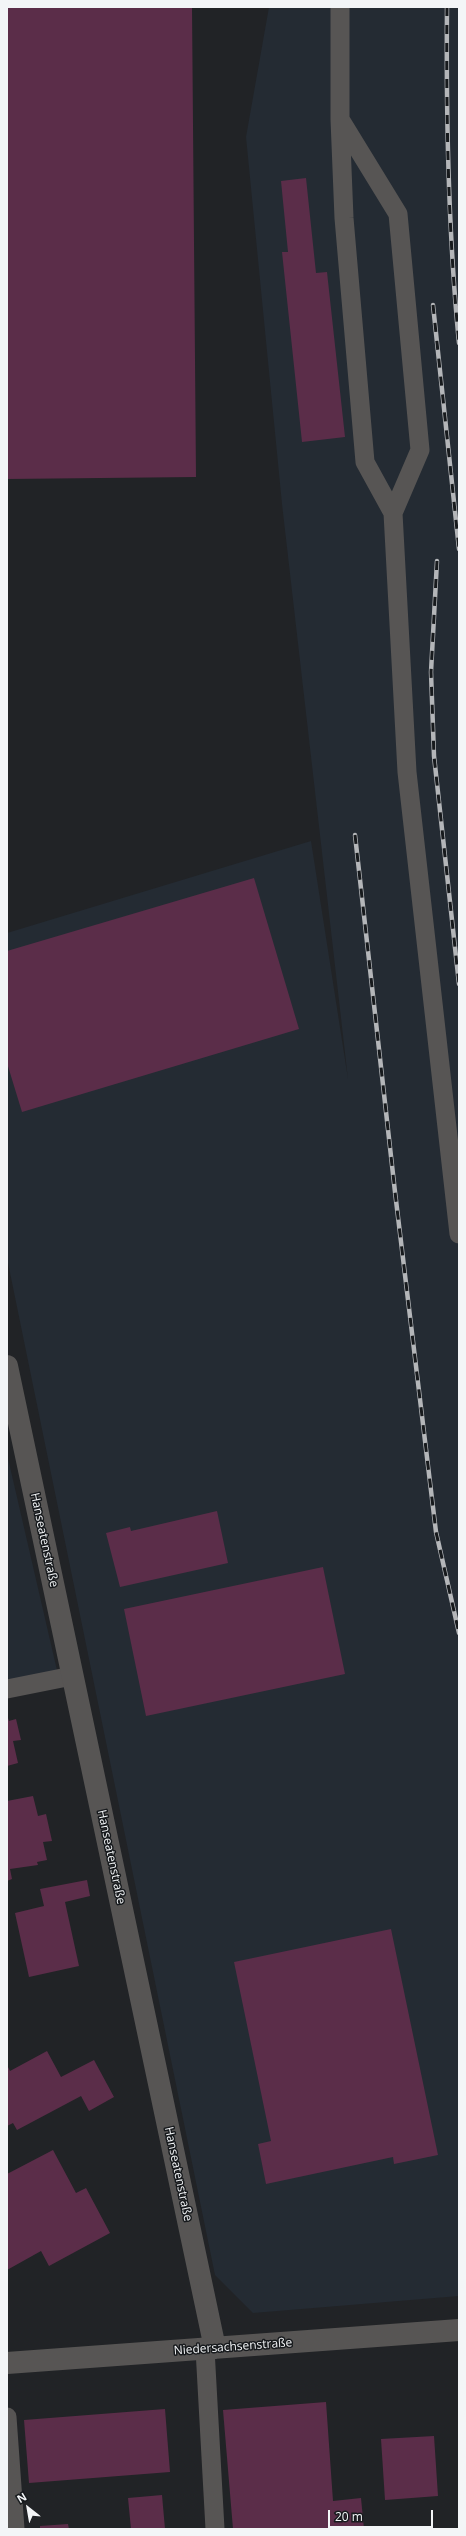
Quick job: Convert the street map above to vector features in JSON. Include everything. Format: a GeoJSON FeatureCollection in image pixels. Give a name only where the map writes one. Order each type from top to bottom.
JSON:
{"type":"FeatureCollection","features":[{"type":"Feature","properties":{"kind":"street","name":"Hanseatenstraße"},"geometry":{"type":"LineString","coordinates":[[7,1366],[210,2348]]}},
{"type":"Feature","properties":{"kind":"street","name":"Niedersachsenstraße"},"geometry":{"type":"LineString","coordinates":[[7,2363],[459,2330]]}},
{"type":"Feature","properties":{"kind":"lane"},"geometry":{"type":"LineString","coordinates":[[340,7],[340,119],[344,218],[366,462],[393,513],[408,772],[459,1234]]}},
{"type":"Feature","properties":{"kind":"lane"},"geometry":{"type":"LineString","coordinates":[[340,119],[398,214],[420,450],[393,513]]}},
{"type":"Feature","properties":{"kind":"lane"},"geometry":{"type":"LineString","coordinates":[[7,1688],[72,1676]]}},
{"type":"Feature","properties":{"kind":"lane"},"geometry":{"type":"LineString","coordinates":[[210,2348],[215,2529]]}},
{"type":"Feature","properties":{"kind":"lane"},"geometry":{"type":"LineString","coordinates":[[7,2417],[15,2529]]}},
{"type":"Feature","properties":{"kind":"shaded area"},"geometry":{"type":"Polygon","coordinates":[[[269,7],[459,7],[459,2296],[253,2313],[215,2275],[7,1258],[7,933],[311,841],[348,1079],[282,504],[246,137],[269,7]]]}},
{"type":"Feature","properties":{"kind":"shaded area"},"geometry":{"type":"Polygon","coordinates":[[[7,1454],[59,1679],[7,1691],[7,1454]]]}},
{"type":"Feature","properties":{"kind":"building"},"geometry":{"type":"Polygon","coordinates":[[[7,7],[192,7],[196,477],[7,479],[7,7]]]}},
{"type":"Feature","properties":{"kind":"building"},"geometry":{"type":"Polygon","coordinates":[[[306,178],[316,273],[327,272],[345,437],[302,442],[282,252],[288,252],[281,181],[306,178]]]}},
{"type":"Feature","properties":{"kind":"building"},"geometry":{"type":"Polygon","coordinates":[[[254,878],[299,1029],[22,1112],[7,1063],[7,951],[254,878]]]}},
{"type":"Feature","properties":{"kind":"building"},"geometry":{"type":"Polygon","coordinates":[[[217,1511],[228,1563],[120,1587],[106,1533],[130,1527],[131,1531],[217,1511]]]}},
{"type":"Feature","properties":{"kind":"building"},"geometry":{"type":"Polygon","coordinates":[[[323,1567],[345,1674],[146,1716],[124,1609],[323,1567]]]}},
{"type":"Feature","properties":{"kind":"building"},"geometry":{"type":"Polygon","coordinates":[[[7,1715],[9,1721],[16,1719],[21,1740],[13,1741],[18,1763],[7,1766],[7,1715]]]}},
{"type":"Feature","properties":{"kind":"building"},"geometry":{"type":"Polygon","coordinates":[[[33,1796],[38,1816],[46,1814],[52,1841],[43,1842],[47,1860],[37,1862],[38,1865],[10,1869],[12,1879],[7,1881],[7,1801],[33,1796]]]}},
{"type":"Feature","properties":{"kind":"building"},"geometry":{"type":"Polygon","coordinates":[[[87,1880],[90,1896],[65,1902],[79,1966],[29,1977],[15,1913],[44,1906],[40,1889],[87,1880]]]}},
{"type":"Feature","properties":{"kind":"building"},"geometry":{"type":"Polygon","coordinates":[[[391,1929],[438,2155],[394,2164],[393,2157],[266,2184],[258,2144],[271,2141],[234,1962],[391,1929]]]}},
{"type":"Feature","properties":{"kind":"building"},"geometry":{"type":"Polygon","coordinates":[[[47,2051],[61,2077],[94,2060],[114,2097],[89,2111],[81,2096],[17,2130],[13,2123],[7,2126],[7,2065],[10,2071],[47,2051]]]}},
{"type":"Feature","properties":{"kind":"building"},"geometry":{"type":"Polygon","coordinates":[[[53,2150],[76,2193],[86,2188],[110,2233],[49,2266],[41,2251],[7,2270],[7,2174],[53,2150]]]}},
{"type":"Feature","properties":{"kind":"building"},"geometry":{"type":"Polygon","coordinates":[[[326,2402],[333,2501],[361,2498],[364,2529],[233,2529],[223,2410],[326,2402]]]}},
{"type":"Feature","properties":{"kind":"building"},"geometry":{"type":"Polygon","coordinates":[[[165,2409],[170,2472],[29,2483],[24,2420],[165,2409]]]}},
{"type":"Feature","properties":{"kind":"building"},"geometry":{"type":"Polygon","coordinates":[[[434,2436],[438,2496],[385,2500],[381,2439],[434,2436]]]}},
{"type":"Feature","properties":{"kind":"building"},"geometry":{"type":"Polygon","coordinates":[[[162,2495],[165,2529],[131,2529],[128,2498],[162,2495]]]}},
{"type":"Feature","properties":{"kind":"building"},"geometry":{"type":"Polygon","coordinates":[[[68,2524],[69,2529],[40,2529],[40,2526],[68,2524]]]}},
{"type":"Feature","properties":{"kind":"railway"},"geometry":{"type":"LineString","coordinates":[[447,7],[448,175],[452,259],[459,343]]}},
{"type":"Feature","properties":{"kind":"railway"},"geometry":{"type":"LineString","coordinates":[[433,305],[459,549]]}},
{"type":"Feature","properties":{"kind":"railway"},"geometry":{"type":"LineString","coordinates":[[437,561],[431,672],[434,756],[459,984]]}},
{"type":"Feature","properties":{"kind":"railway"},"geometry":{"type":"LineString","coordinates":[[355,835],[395,1192],[436,1532],[459,1633]]}}]}
